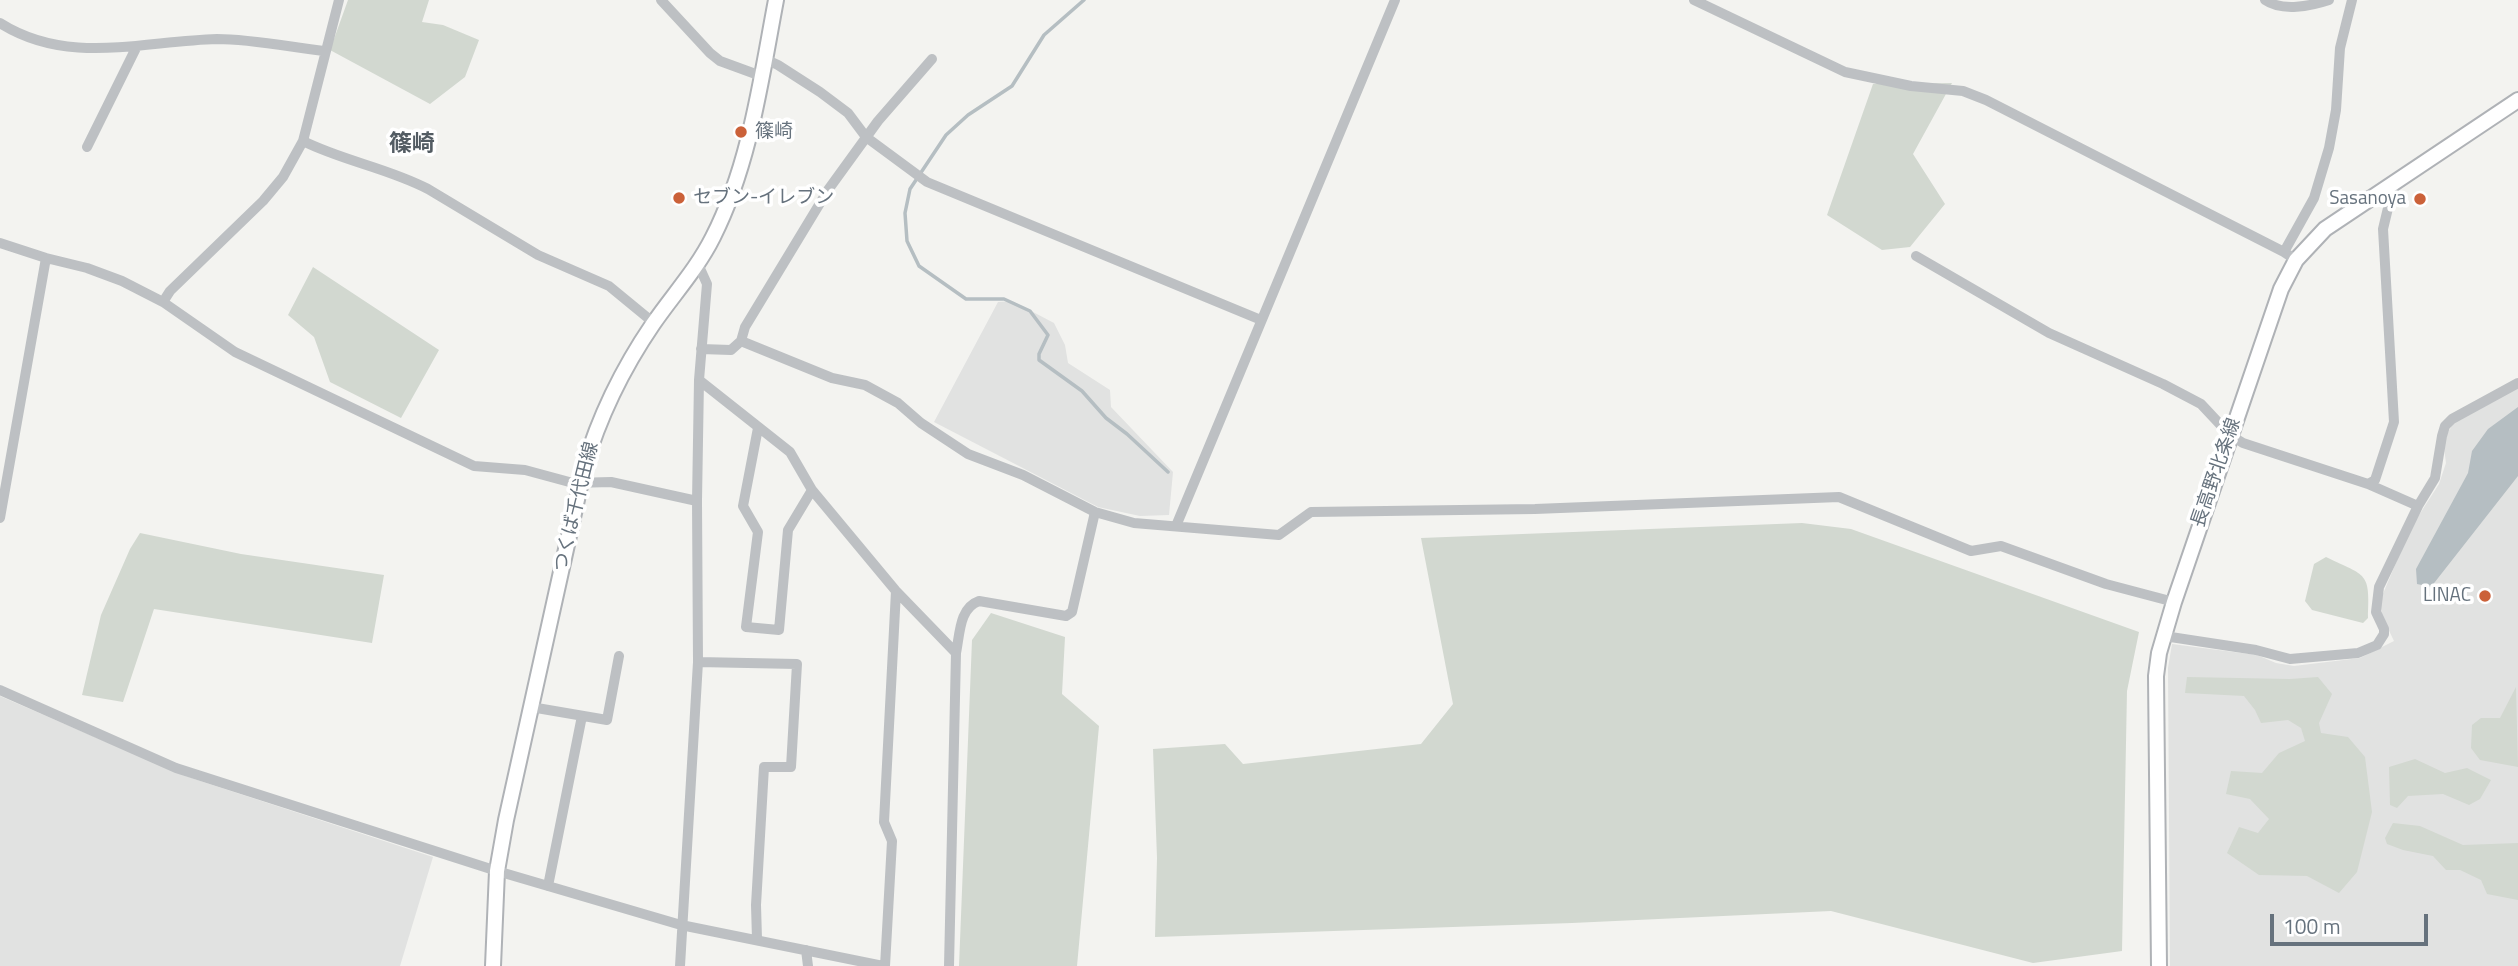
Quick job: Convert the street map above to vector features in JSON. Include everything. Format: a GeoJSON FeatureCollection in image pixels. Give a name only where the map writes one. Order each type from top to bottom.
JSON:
{"type":"FeatureCollection","features":[{"type":"Feature","properties":{"kind":"main road","name":"つくば千代田線"},"geometry":{"type":"LineString","coordinates":[[493,966],[497,871],[580,482],[606,410],[632,358],[654,323],[698,264],[715,234],[746,145],[776,0]]}},
{"type":"Feature","properties":{"kind":"main road","name":"長高野北条線"},"geometry":{"type":"LineString","coordinates":[[2159,966],[2156,676],[2174,602],[2290,256],[2325,229],[2518,100]]}},
{"type":"Feature","properties":{"kind":"street"},"geometry":{"type":"LineString","coordinates":[[163,302],[170,291],[263,201],[283,177],[303,141],[339,0]]}},
{"type":"Feature","properties":{"kind":"street"},"geometry":{"type":"LineString","coordinates":[[661,0],[709,54],[720,61],[761,76]]}},
{"type":"Feature","properties":{"kind":"street"},"geometry":{"type":"LineString","coordinates":[[1176,526],[1395,0]]}},
{"type":"Feature","properties":{"kind":"street"},"geometry":{"type":"LineString","coordinates":[[1694,0],[1845,72],[1911,86],[1963,91],[1986,100],[2290,256],[2314,198],[2329,148],[2336,110],[2340,48],[2352,0]]}},
{"type":"Feature","properties":{"kind":"street"},"geometry":{"type":"LineString","coordinates":[[2265,0],[2271,4],[2309,6],[2329,0]]}},
{"type":"Feature","properties":{"kind":"street"},"geometry":{"type":"LineString","coordinates":[[0,23],[33,39],[68,49],[219,39],[324,51]]}},
{"type":"Feature","properties":{"kind":"street"},"geometry":{"type":"LineString","coordinates":[[87,147],[137,46]]}},
{"type":"Feature","properties":{"kind":"street"},"geometry":{"type":"LineString","coordinates":[[765,59],[848,113],[866,137],[927,182],[1261,320]]}},
{"type":"Feature","properties":{"kind":"street"},"geometry":{"type":"LineString","coordinates":[[701,349],[731,351],[741,341],[746,327],[821,202],[866,137],[932,59]]}},
{"type":"Feature","properties":{"kind":"street"},"geometry":{"type":"LineString","coordinates":[[303,141],[325,152],[411,180],[538,255],[609,286],[654,323]]}},
{"type":"Feature","properties":{"kind":"street"},"geometry":{"type":"LineString","coordinates":[[2368,484],[2375,480],[2394,422],[2383,229],[2394,183]]}},
{"type":"Feature","properties":{"kind":"street"},"geometry":{"type":"LineString","coordinates":[[0,243],[122,281],[163,302],[235,352],[474,466],[525,470],[573,483],[611,482],[697,501]]}},
{"type":"Feature","properties":{"kind":"street"},"geometry":{"type":"LineString","coordinates":[[1916,256],[2049,333],[2163,384],[2200,404],[2230,435],[2243,443],[2368,484],[2418,506]]}},
{"type":"Feature","properties":{"kind":"street"},"geometry":{"type":"LineString","coordinates":[[0,518],[46,258]]}},
{"type":"Feature","properties":{"kind":"street"},"geometry":{"type":"LineString","coordinates":[[680,966],[698,662],[699,380],[707,284],[698,264]]}},
{"type":"Feature","properties":{"kind":"street"},"geometry":{"type":"LineString","coordinates":[[741,341],[832,377],[865,385],[898,403],[921,423],[968,454],[1023,475],[1094,512],[1133,523],[1279,535],[1311,512],[1535,509],[1839,497],[1971,551],[2001,546],[2106,584],[2174,602]]}},
{"type":"Feature","properties":{"kind":"street"},"geometry":{"type":"LineString","coordinates":[[699,380],[790,452],[812,491],[897,591],[956,653]]}},
{"type":"Feature","properties":{"kind":"street"},"geometry":{"type":"LineString","coordinates":[[2164,636],[2256,650],[2290,659],[2358,653],[2377,645],[2384,634],[2376,612],[2379,587],[2418,506],[2435,478],[2445,426],[2452,419],[2518,383]]}},
{"type":"Feature","properties":{"kind":"street"},"geometry":{"type":"LineString","coordinates":[[758,428],[743,506],[758,533],[746,627],[779,630],[788,530],[812,491]]}},
{"type":"Feature","properties":{"kind":"street"},"geometry":{"type":"LineString","coordinates":[[949,966],[956,653],[964,614],[971,604],[979,601],[1066,616],[1072,612],[1094,512]]}},
{"type":"Feature","properties":{"kind":"street"},"geometry":{"type":"LineString","coordinates":[[0,690],[176,768],[497,871],[681,925],[884,966],[892,841],[884,822],[897,591]]}},
{"type":"Feature","properties":{"kind":"street"},"geometry":{"type":"LineString","coordinates":[[531,706],[607,720],[619,656]]}},
{"type":"Feature","properties":{"kind":"street"},"geometry":{"type":"LineString","coordinates":[[698,662],[797,664],[791,767],[764,766],[756,905],[757,940]]}},
{"type":"Feature","properties":{"kind":"street"},"geometry":{"type":"LineString","coordinates":[[548,886],[582,716]]}},
{"type":"Feature","properties":{"kind":"street"},"geometry":{"type":"LineString","coordinates":[[806,950],[808,966]]}},
{"type":"Feature","properties":{"kind":"shaded area"},"geometry":{"type":"Polygon","coordinates":[[[348,0],[429,0],[422,22],[443,25],[479,40],[465,77],[430,104],[330,50],[348,0]]]}},
{"type":"Feature","properties":{"kind":"shaded area"},"geometry":{"type":"Polygon","coordinates":[[[1952,83],[1913,154],[1945,204],[1910,247],[1882,250],[1827,215],[1873,84],[1952,83]]]}},
{"type":"Feature","properties":{"kind":"shaded area"},"geometry":{"type":"Polygon","coordinates":[[[313,267],[439,350],[401,418],[330,382],[314,337],[288,315],[313,267]]]}},
{"type":"Feature","properties":{"kind":"shaded area"},"geometry":{"type":"Polygon","coordinates":[[[1012,301],[1054,323],[1065,345],[1068,363],[1110,390],[1111,407],[1173,472],[1169,515],[1140,516],[1098,507],[934,422],[998,302],[1012,301]]]}},
{"type":"Feature","properties":{"kind":"shaded area"},"geometry":{"type":"Polygon","coordinates":[[[2518,388],[2518,966],[2170,966],[2168,668],[2172,644],[2257,655],[2276,663],[2294,666],[2360,658],[2394,641],[2382,616],[2380,601],[2410,529],[2439,484],[2446,463],[2444,448],[2447,434],[2454,422],[2518,388]]]}},
{"type":"Feature","properties":{"kind":"shaded area"},"geometry":{"type":"Polygon","coordinates":[[[2518,407],[2518,476],[2431,587],[2417,584],[2416,569],[2468,473],[2472,451],[2488,429],[2518,407]]]}},
{"type":"Feature","properties":{"kind":"shaded area"},"geometry":{"type":"Polygon","coordinates":[[[1802,523],[1851,529],[2139,632],[2127,691],[2122,951],[2033,963],[1831,911],[1155,937],[1157,858],[1153,749],[1225,744],[1243,764],[1421,744],[1453,704],[1421,538],[1802,523]]]}},
{"type":"Feature","properties":{"kind":"shaded area"},"geometry":{"type":"Polygon","coordinates":[[[140,533],[241,554],[384,575],[372,643],[154,609],[123,702],[82,695],[101,615],[130,549],[140,533]]]}},
{"type":"Feature","properties":{"kind":"shaded area"},"geometry":{"type":"Polygon","coordinates":[[[2326,557],[2363,577],[2368,591],[2368,618],[2363,623],[2312,610],[2305,601],[2314,564],[2326,557]]]}},
{"type":"Feature","properties":{"kind":"shaded area"},"geometry":{"type":"Polygon","coordinates":[[[991,613],[1065,637],[1062,694],[1099,726],[1077,966],[959,966],[972,640],[991,613]]]}},
{"type":"Feature","properties":{"kind":"shaded area"},"geometry":{"type":"Polygon","coordinates":[[[2187,677],[2318,677],[2332,694],[2319,723],[2321,733],[2348,737],[2365,757],[2372,812],[2357,872],[2339,893],[2307,876],[2259,875],[2227,853],[2239,827],[2258,833],[2269,819],[2250,799],[2226,794],[2231,771],[2262,773],[2279,753],[2305,741],[2301,728],[2288,720],[2261,723],[2244,696],[2185,693],[2187,677]]]}},
{"type":"Feature","properties":{"kind":"shaded area"},"geometry":{"type":"Polygon","coordinates":[[[2516,687],[2518,767],[2480,760],[2471,748],[2472,725],[2481,718],[2500,718],[2516,687]]]}},
{"type":"Feature","properties":{"kind":"shaded area"},"geometry":{"type":"Polygon","coordinates":[[[0,696],[185,776],[433,857],[400,966],[0,966],[0,696]]]}},
{"type":"Feature","properties":{"kind":"shaded area"},"geometry":{"type":"Polygon","coordinates":[[[2415,759],[2445,773],[2467,768],[2491,780],[2480,799],[2469,805],[2443,794],[2408,796],[2397,808],[2390,805],[2389,767],[2415,759]]]}},
{"type":"Feature","properties":{"kind":"shaded area"},"geometry":{"type":"Polygon","coordinates":[[[2393,823],[2420,826],[2463,845],[2518,843],[2518,900],[2487,894],[2481,880],[2460,870],[2446,870],[2433,856],[2387,844],[2385,838],[2393,823]]]}},
{"type":"Feature","properties":{"kind":"waterway"},"geometry":{"type":"LineString","coordinates":[[1084,0],[1044,35],[1012,86],[968,115],[946,135],[910,189],[905,213],[907,241],[919,266],[966,299],[1004,299],[1030,311],[1048,335],[1039,360],[1082,391],[1106,418],[1168,472]]}},
{"type":"Feature","properties":{"kind":"place","name":"篠崎"},"geometry":{"type":"Point","coordinates":[741,132]}},
{"type":"Feature","properties":{"kind":"place","name":"セブン-イレブン"},"geometry":{"type":"Point","coordinates":[679,198]}},
{"type":"Feature","properties":{"kind":"place","name":"Sasanoya"},"geometry":{"type":"Point","coordinates":[2420,199]}},
{"type":"Feature","properties":{"kind":"place","name":"LINAC"},"geometry":{"type":"Point","coordinates":[2485,596]}},
{"type":"Feature","properties":{"kind":"district","name":"篠崎"},"geometry":{"type":"Point","coordinates":[412,145]}}]}
